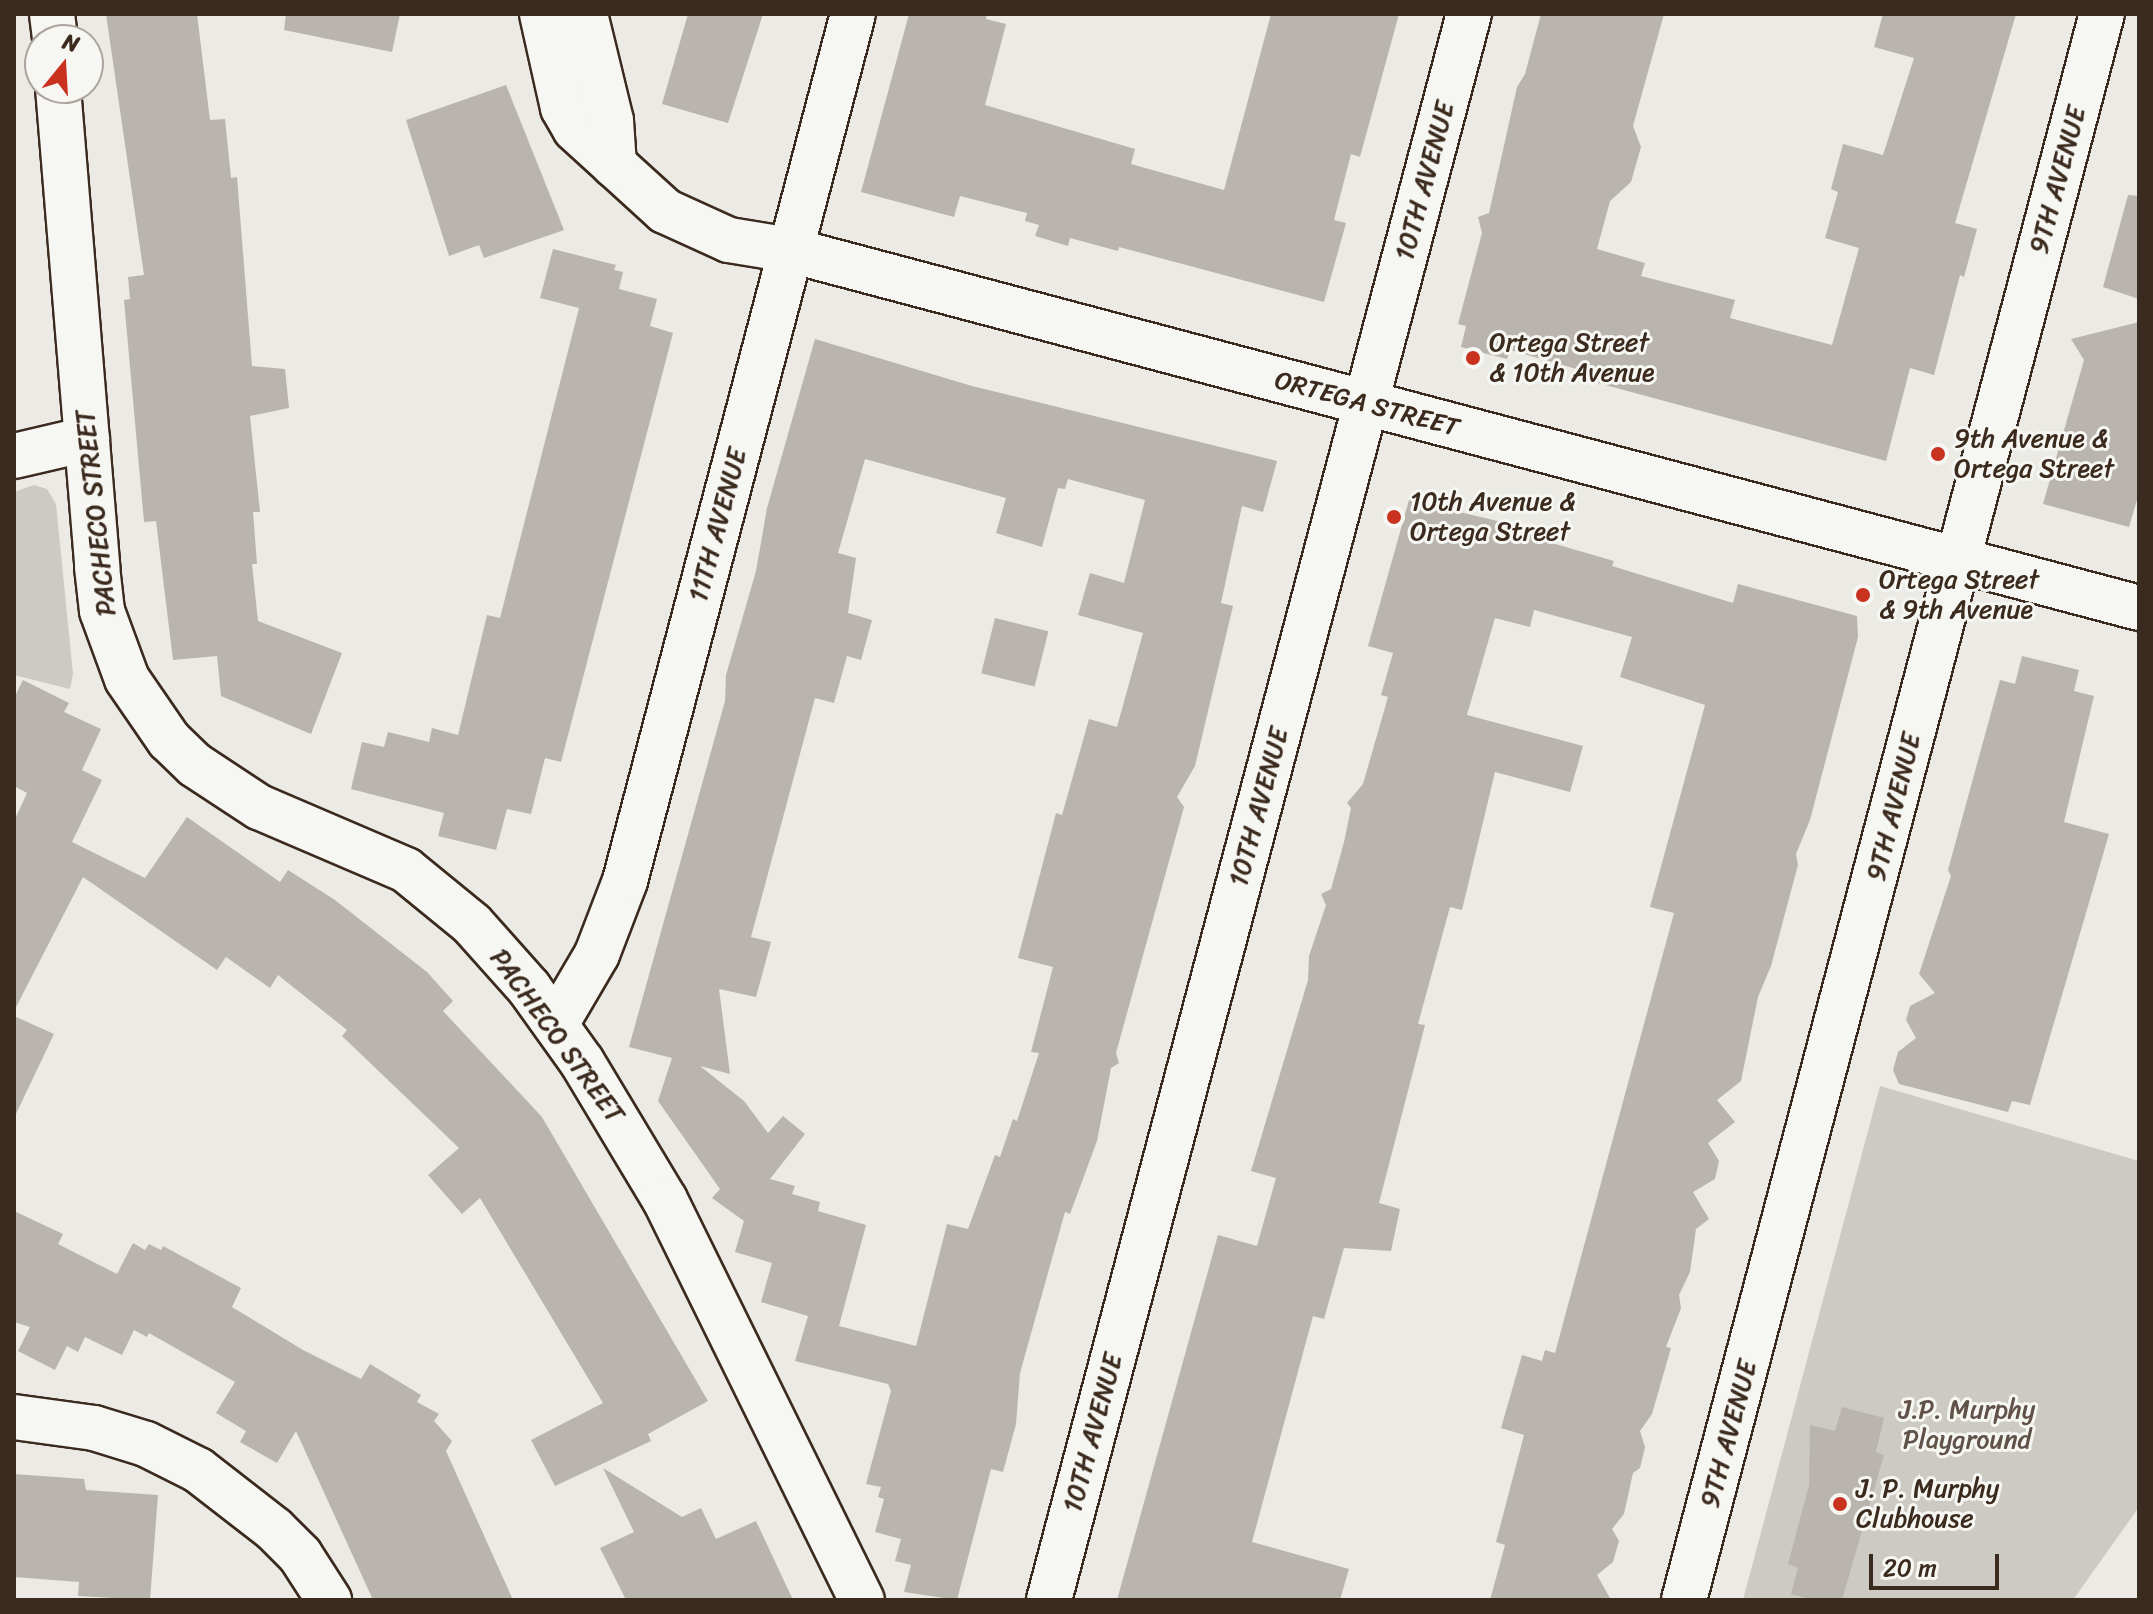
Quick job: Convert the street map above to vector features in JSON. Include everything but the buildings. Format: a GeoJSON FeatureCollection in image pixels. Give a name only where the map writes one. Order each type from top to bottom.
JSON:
{"type":"FeatureCollection","features":[{"type":"Feature","properties":{"kind":"street","name":"ORTEGA STREET"},"geometry":{"type":"LineString","coordinates":[[542,14],[563,108],[592,150],[614,165],[638,191],[697,228],[729,240],[790,250],[2139,608]]}},
{"type":"Feature","properties":{"kind":"street"},"geometry":{"type":"LineString","coordinates":[[585,14],[611,121],[614,165]]}},
{"type":"Feature","properties":{"kind":"street","name":"11TH AVENUE"},"geometry":{"type":"LineString","coordinates":[[556,1024],[597,954],[625,881],[853,14]]}},
{"type":"Feature","properties":{"kind":"street","name":"10TH AVENUE"},"geometry":{"type":"LineString","coordinates":[[1049,1600],[1469,14]]}},
{"type":"Feature","properties":{"kind":"street","name":"9TH AVENUE"},"geometry":{"type":"LineString","coordinates":[[1684,1600],[2102,14]]}},
{"type":"Feature","properties":{"kind":"street","name":"PACHECO STREET"},"geometry":{"type":"LineString","coordinates":[[59,104],[102,611],[127,679],[169,740],[228,789],[292,821],[369,850],[440,894],[502,954],[556,1024],[665,1200],[862,1600]]}},
{"type":"Feature","properties":{"kind":"street"},"geometry":{"type":"LineString","coordinates":[[14,456],[87,439]]}},
{"type":"Feature","properties":{"kind":"street"},"geometry":{"type":"LineString","coordinates":[[14,1417],[94,1428],[146,1444],[198,1470],[274,1529],[300,1555],[329,1600]]}},
{"type":"Feature","properties":{"kind":"green space"},"geometry":{"type":"Polygon","coordinates":[[[34,485],[47,489],[56,504],[73,674],[70,689],[14,675],[14,492],[34,485]]]}},
{"type":"Feature","properties":{"kind":"green space","name":"J.P. Murphy Playground"},"geometry":{"type":"Polygon","coordinates":[[[1880,1086],[2139,1161],[2139,1507],[2073,1600],[1743,1600],[1880,1086]]]}},
{"type":"Feature","properties":{"kind":"place","name":"Ortega Street & 10th Avenue"},"geometry":{"type":"Point","coordinates":[1473,358]}},
{"type":"Feature","properties":{"kind":"place","name":"9th Avenue & Ortega Street"},"geometry":{"type":"Point","coordinates":[1938,454]}},
{"type":"Feature","properties":{"kind":"place","name":"10th Avenue & Ortega Street"},"geometry":{"type":"Point","coordinates":[1394,517]}},
{"type":"Feature","properties":{"kind":"place","name":"Ortega Street & 9th Avenue"},"geometry":{"type":"Point","coordinates":[1863,595]}},
{"type":"Feature","properties":{"kind":"place","name":"J. P. Murphy Clubhouse"},"geometry":{"type":"Point","coordinates":[1840,1504]}}]}
